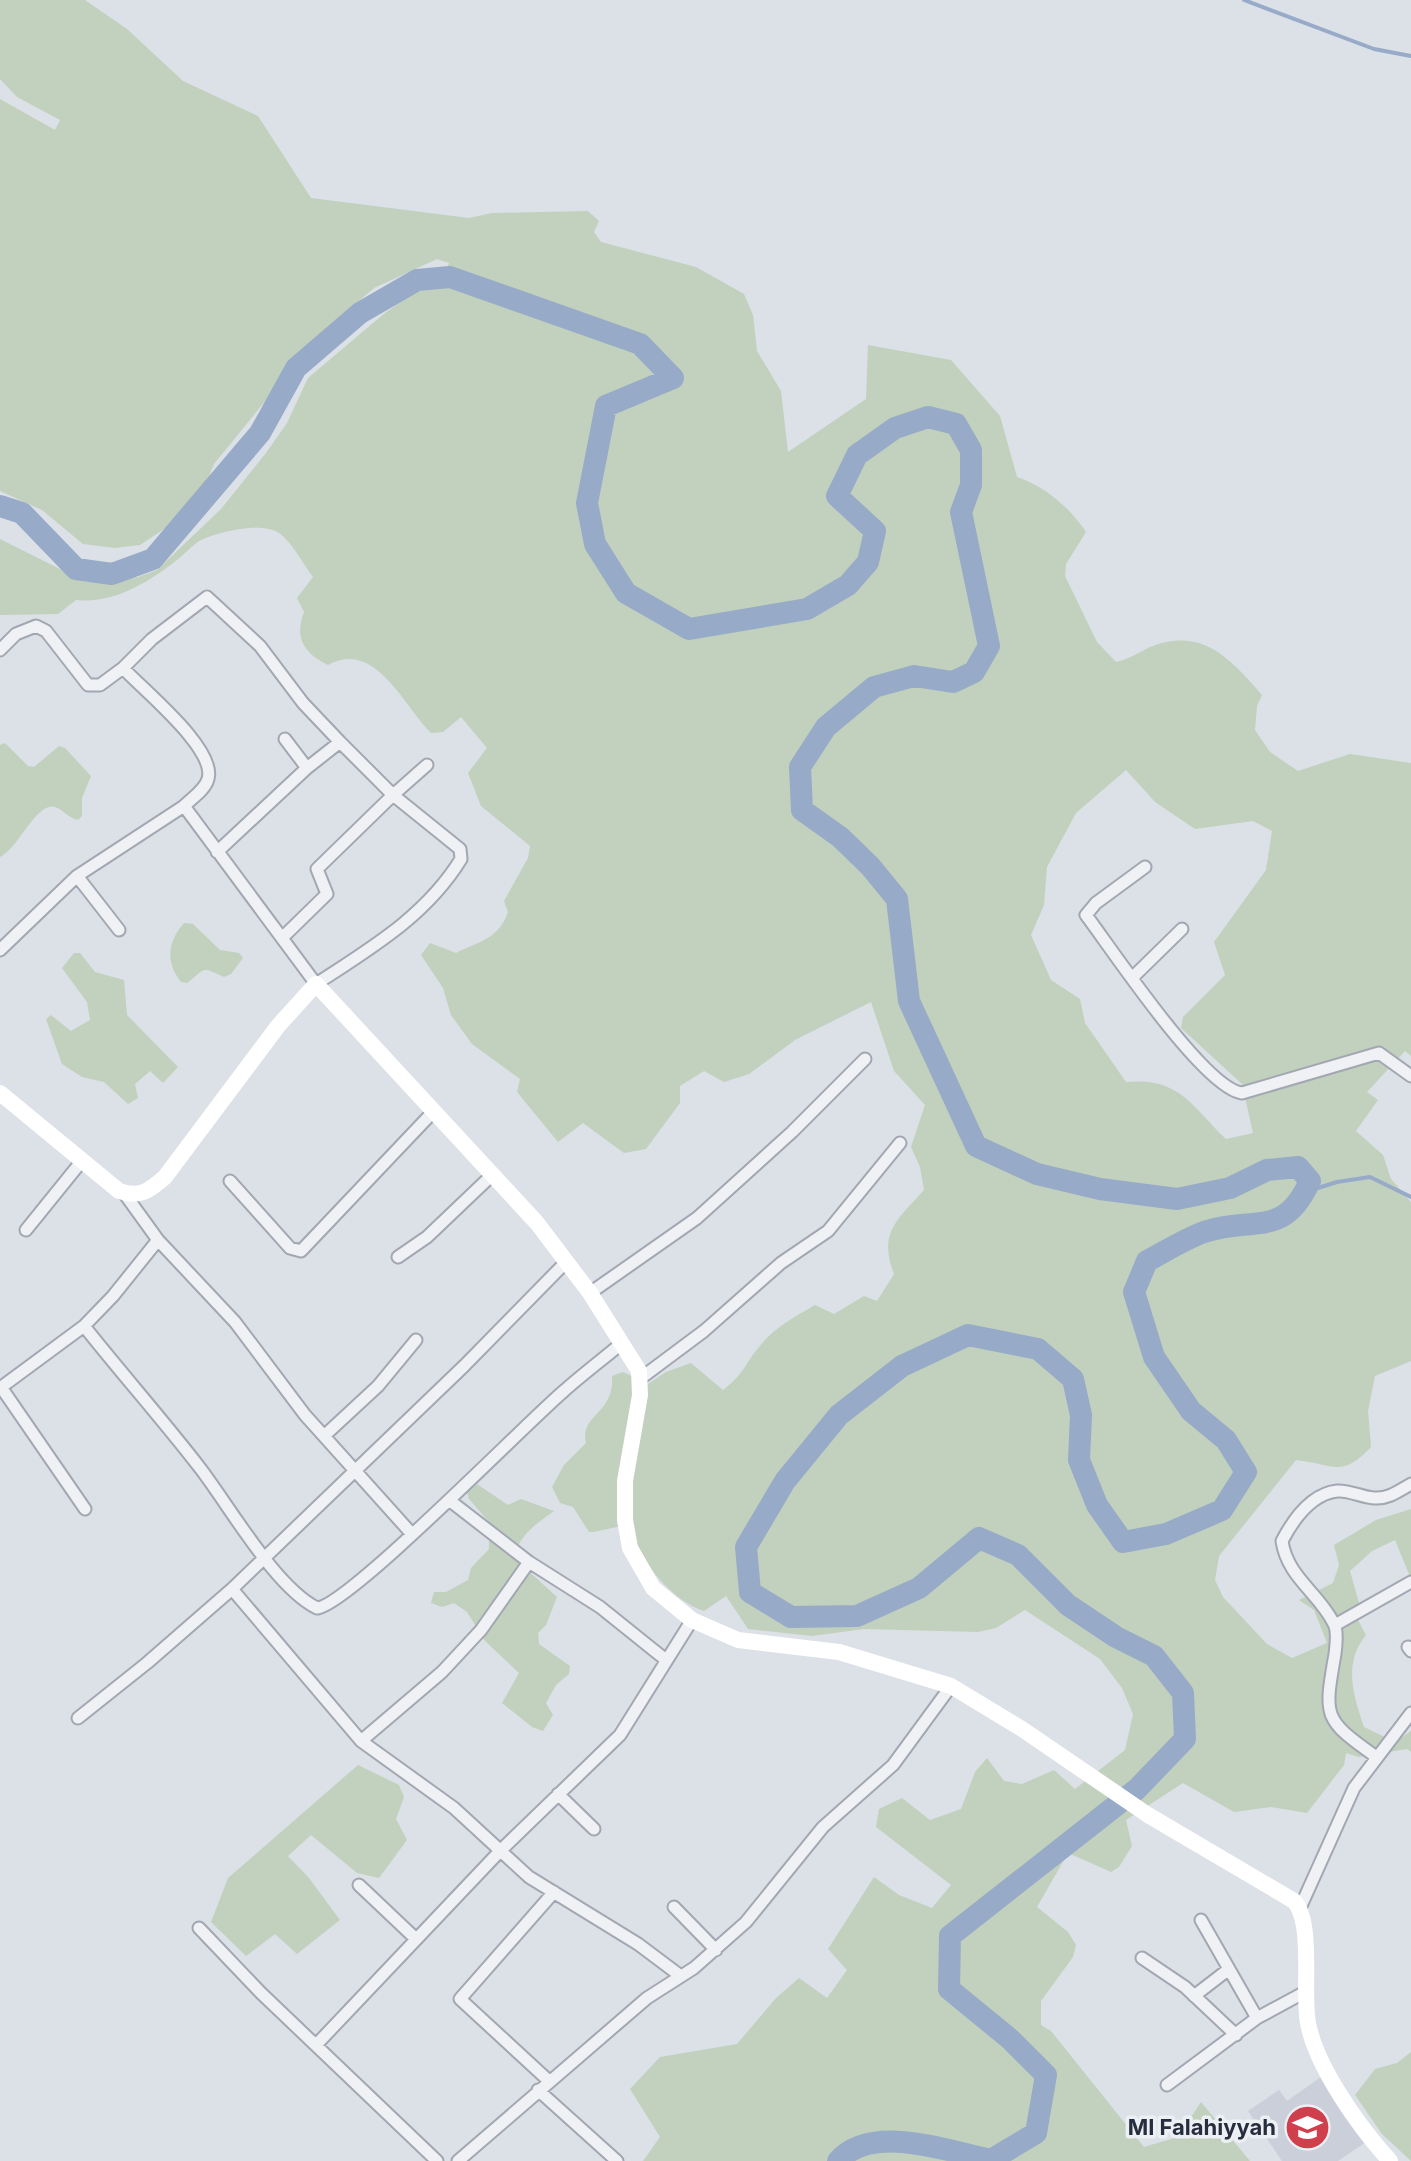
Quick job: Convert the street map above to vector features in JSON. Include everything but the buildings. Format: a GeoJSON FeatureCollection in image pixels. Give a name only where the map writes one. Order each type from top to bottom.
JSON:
{"type":"FeatureCollection","features":[{"type":"Feature","properties":{"kind":"main road"},"geometry":{"type":"LineString","coordinates":[[0,1093],[81,1162],[124,1193],[144,1194],[165,1177],[285,1017],[316,984],[490,1177],[537,1223],[590,1293],[622,1343],[641,1378],[625,1481],[625,1520],[630,1548],[653,1588],[692,1620],[738,1640],[839,1652],[951,1686],[1022,1729],[1148,1815],[1287,1897],[1300,1908],[1307,2022],[1319,2056],[1390,2161]]}},
{"type":"Feature","properties":{"kind":"street"},"geometry":{"type":"LineString","coordinates":[[2,646],[16,634],[36,626],[46,631],[88,685],[100,685],[123,668],[152,639],[207,597],[260,646],[303,703],[393,795],[460,849],[461,859],[427,903],[397,931],[316,984],[184,806]]}},
{"type":"Feature","properties":{"kind":"street"},"geometry":{"type":"LineString","coordinates":[[0,950],[77,876],[184,806],[204,788],[209,778],[207,759],[183,729],[123,668]]}},
{"type":"Feature","properties":{"kind":"street"},"geometry":{"type":"LineString","coordinates":[[285,739],[307,768]]}},
{"type":"Feature","properties":{"kind":"street"},"geometry":{"type":"LineString","coordinates":[[217,852],[307,768],[340,742]]}},
{"type":"Feature","properties":{"kind":"street"},"geometry":{"type":"LineString","coordinates":[[282,938],[327,894],[317,869],[427,765]]}},
{"type":"Feature","properties":{"kind":"street"},"geometry":{"type":"LineString","coordinates":[[1145,867],[1096,903],[1086,915],[1201,1066],[1237,1093],[1368,1053],[1385,1054],[1411,1076]]}},
{"type":"Feature","properties":{"kind":"street"},"geometry":{"type":"LineString","coordinates":[[77,876],[119,930]]}},
{"type":"Feature","properties":{"kind":"street"},"geometry":{"type":"LineString","coordinates":[[1132,978],[1182,929]]}},
{"type":"Feature","properties":{"kind":"street"},"geometry":{"type":"LineString","coordinates":[[590,1293],[697,1218],[792,1132],[865,1059]]}},
{"type":"Feature","properties":{"kind":"street"},"geometry":{"type":"LineString","coordinates":[[230,1181],[290,1248],[301,1251],[432,1113]]}},
{"type":"Feature","properties":{"kind":"street"},"geometry":{"type":"LineString","coordinates":[[641,1378],[704,1331],[781,1263],[828,1231],[900,1143]]}},
{"type":"Feature","properties":{"kind":"street"},"geometry":{"type":"LineString","coordinates":[[26,1230],[81,1162]]}},
{"type":"Feature","properties":{"kind":"street"},"geometry":{"type":"LineString","coordinates":[[398,1257],[427,1237],[490,1177]]}},
{"type":"Feature","properties":{"kind":"street"},"geometry":{"type":"LineString","coordinates":[[124,1193],[158,1240],[235,1322],[324,1436],[411,1533]]}},
{"type":"Feature","properties":{"kind":"street"},"geometry":{"type":"LineString","coordinates":[[85,1509],[0,1388],[84,1326],[113,1296],[158,1240]]}},
{"type":"Feature","properties":{"kind":"street"},"geometry":{"type":"LineString","coordinates":[[78,1718],[232,1589],[356,1471],[566,1262]]}},
{"type":"Feature","properties":{"kind":"street"},"geometry":{"type":"LineString","coordinates":[[84,1326],[198,1466],[264,1559],[305,1601],[323,1607],[449,1500],[566,1389],[622,1343]]}},
{"type":"Feature","properties":{"kind":"street"},"geometry":{"type":"LineString","coordinates":[[324,1436],[378,1386],[416,1340]]}},
{"type":"Feature","properties":{"kind":"street"},"geometry":{"type":"LineString","coordinates":[[1375,1756],[1338,1729],[1331,1720],[1328,1693],[1336,1646],[1335,1625],[1299,1580],[1287,1559],[1282,1541],[1307,1505],[1322,1496],[1339,1491],[1376,1498],[1391,1495],[1411,1484]]}},
{"type":"Feature","properties":{"kind":"street"},"geometry":{"type":"LineString","coordinates":[[449,1500],[529,1562],[600,1607],[666,1660]]}},
{"type":"Feature","properties":{"kind":"street"},"geometry":{"type":"LineString","coordinates":[[361,1741],[442,1672],[481,1630],[529,1562]]}},
{"type":"Feature","properties":{"kind":"street"},"geometry":{"type":"LineString","coordinates":[[1335,1625],[1411,1582]]}},
{"type":"Feature","properties":{"kind":"street"},"geometry":{"type":"LineString","coordinates":[[232,1589],[361,1741],[407,1772],[529,1877],[638,1944],[678,1974]]}},
{"type":"Feature","properties":{"kind":"street"},"geometry":{"type":"LineString","coordinates":[[317,2044],[501,1850],[620,1735],[692,1620]]}},
{"type":"Feature","properties":{"kind":"street"},"geometry":{"type":"LineString","coordinates":[[458,2161],[538,2090],[678,1974],[716,1950],[746,1922],[823,1827],[893,1765],[951,1686]]}},
{"type":"Feature","properties":{"kind":"street"},"geometry":{"type":"LineString","coordinates":[[1300,1908],[1335,1824],[1375,1756],[1411,1713]]}},
{"type":"Feature","properties":{"kind":"street"},"geometry":{"type":"LineString","coordinates":[[558,1794],[594,1829]]}},
{"type":"Feature","properties":{"kind":"street"},"geometry":{"type":"LineString","coordinates":[[359,1885],[416,1939]]}},
{"type":"Feature","properties":{"kind":"street"},"geometry":{"type":"LineString","coordinates":[[549,2081],[460,1999],[554,1892]]}},
{"type":"Feature","properties":{"kind":"street"},"geometry":{"type":"LineString","coordinates":[[674,1907],[716,1950]]}},
{"type":"Feature","properties":{"kind":"street"},"geometry":{"type":"LineString","coordinates":[[1201,1920],[1257,2018]]}},
{"type":"Feature","properties":{"kind":"street"},"geometry":{"type":"LineString","coordinates":[[199,1928],[261,1993],[437,2161]]}},
{"type":"Feature","properties":{"kind":"street"},"geometry":{"type":"LineString","coordinates":[[1142,1958],[1194,1996],[1236,2035]]}},
{"type":"Feature","properties":{"kind":"street"},"geometry":{"type":"LineString","coordinates":[[1194,1996],[1229,1969]]}},
{"type":"Feature","properties":{"kind":"street"},"geometry":{"type":"LineString","coordinates":[[1167,2085],[1257,2018],[1305,1992]]}},
{"type":"Feature","properties":{"kind":"street"},"geometry":{"type":"LineString","coordinates":[[538,2090],[617,2161]]}},
{"type":"Feature","properties":{"kind":"shaded area","name":"MI Falahiyyah"},"geometry":{"type":"Polygon","coordinates":[[[1321,2077],[1366,2142],[1338,2161],[1282,2161],[1248,2111],[1279,2090],[1287,2101],[1321,2077]]]}},
{"type":"Feature","properties":{"kind":"green space"},"geometry":{"type":"Polygon","coordinates":[[[0,0],[85,0],[127,29],[183,81],[258,116],[311,198],[469,218],[492,213],[588,211],[599,221],[594,232],[601,242],[696,267],[744,294],[753,315],[757,351],[781,391],[788,452],[866,399],[868,345],[951,360],[1000,416],[1017,477],[1038,486],[1056,499],[1086,532],[1066,564],[1065,576],[1097,642],[1116,662],[1168,642],[1200,643],[1227,658],[1262,695],[1257,706],[1255,730],[1270,752],[1298,771],[1350,754],[1411,763],[1411,1056],[1405,1051],[1367,1092],[1378,1100],[1356,1131],[1383,1155],[1391,1179],[1411,1202],[1411,1361],[1375,1376],[1368,1411],[1371,1447],[1361,1457],[1344,1466],[1296,1460],[1219,1556],[1215,1580],[1223,1597],[1267,1644],[1292,1658],[1327,1643],[1314,1610],[1299,1600],[1333,1583],[1339,1565],[1334,1545],[1376,1520],[1411,1509],[1411,1579],[1395,1540],[1372,1551],[1350,1571],[1361,1610],[1358,1620],[1366,1635],[1354,1657],[1352,1668],[1356,1703],[1364,1727],[1395,1742],[1411,1731],[1411,1752],[1407,1749],[1359,1757],[1346,1753],[1344,1765],[1307,1813],[1271,1807],[1234,1812],[1183,1783],[1126,1820],[1132,1846],[1119,1867],[1111,1872],[1068,1853],[1037,1907],[1068,1932],[1076,1945],[1073,1957],[1041,2001],[1041,2025],[1051,2031],[1144,2147],[1178,2137],[1201,2102],[1250,2161],[643,2161],[660,2137],[630,2089],[660,2057],[737,2044],[776,1998],[799,1978],[827,1998],[847,1970],[828,1949],[874,1877],[899,1895],[932,1908],[951,1885],[876,1827],[879,1809],[902,1798],[930,1820],[961,1809],[975,1772],[987,1758],[1004,1781],[1022,1784],[1054,1770],[1075,1789],[1125,1750],[1133,1714],[1122,1688],[1100,1659],[1025,1610],[996,1628],[978,1632],[864,1629],[812,1636],[748,1629],[726,1596],[704,1611],[673,1593],[648,1565],[637,1544],[632,1525],[589,1532],[573,1507],[560,1503],[552,1487],[564,1465],[586,1443],[585,1433],[608,1398],[612,1376],[623,1372],[648,1384],[666,1372],[691,1363],[723,1390],[771,1334],[815,1305],[834,1314],[864,1296],[877,1301],[894,1274],[888,1248],[889,1237],[898,1219],[924,1190],[920,1167],[911,1147],[925,1105],[894,1071],[871,1002],[795,1040],[749,1074],[724,1082],[704,1071],[680,1086],[680,1103],[646,1149],[624,1153],[583,1123],[558,1142],[517,1092],[520,1079],[472,1044],[451,1015],[443,988],[421,955],[430,943],[456,953],[499,929],[508,912],[504,901],[528,858],[530,846],[481,806],[468,773],[487,748],[461,717],[443,732],[431,733],[387,679],[374,668],[360,661],[345,659],[328,665],[307,650],[300,630],[304,612],[297,598],[313,577],[284,537],[262,528],[218,534],[201,540],[155,576],[117,595],[76,600],[58,614],[0,615],[0,539],[86,582],[138,577],[157,570],[221,509],[266,453],[287,423],[308,378],[385,313],[447,269],[449,263],[437,259],[374,288],[346,312],[297,362],[214,464],[204,488],[170,525],[140,545],[115,548],[83,544],[42,510],[0,491],[0,99],[55,130],[60,120],[17,97],[0,79],[0,0]],[[1126,770],[1076,813],[1047,867],[1044,905],[1031,935],[1051,980],[1080,999],[1085,1023],[1126,1082],[1159,1084],[1171,1089],[1193,1104],[1226,1139],[1253,1133],[1242,1084],[1181,1028],[1183,1017],[1225,975],[1214,942],[1266,870],[1272,831],[1253,821],[1195,829],[1155,802],[1126,770]]]}},
{"type":"Feature","properties":{"kind":"green space"},"geometry":{"type":"Polygon","coordinates":[[[5,743],[28,766],[34,767],[59,746],[65,748],[91,776],[82,798],[82,816],[78,820],[55,807],[48,807],[34,818],[14,845],[0,857],[0,745],[5,743]]]}},
{"type":"Feature","properties":{"kind":"green space"},"geometry":{"type":"Polygon","coordinates":[[[184,923],[193,924],[220,950],[239,953],[243,958],[231,974],[224,977],[204,970],[187,983],[181,982],[172,967],[170,952],[184,923]]]}},
{"type":"Feature","properties":{"kind":"green space"},"geometry":{"type":"Polygon","coordinates":[[[74,953],[80,953],[95,972],[124,980],[127,1015],[178,1067],[163,1083],[150,1071],[135,1084],[138,1098],[128,1104],[104,1082],[82,1077],[62,1064],[46,1019],[51,1015],[71,1031],[90,1020],[87,1002],[62,968],[74,953]]]}},
{"type":"Feature","properties":{"kind":"green space"},"geometry":{"type":"Polygon","coordinates":[[[477,1484],[508,1505],[521,1499],[554,1511],[524,1536],[514,1558],[557,1597],[546,1625],[538,1633],[539,1644],[570,1666],[569,1674],[556,1685],[546,1703],[553,1715],[543,1731],[532,1727],[502,1703],[519,1673],[485,1641],[467,1612],[454,1603],[442,1607],[431,1603],[434,1592],[446,1592],[468,1580],[471,1568],[489,1549],[489,1522],[469,1499],[467,1492],[477,1484]]]}},
{"type":"Feature","properties":{"kind":"green space"},"geometry":{"type":"Polygon","coordinates":[[[358,1765],[399,1785],[404,1797],[396,1819],[407,1840],[379,1878],[357,1873],[311,1835],[288,1856],[309,1878],[340,1920],[297,1954],[275,1934],[246,1956],[211,1922],[228,1878],[358,1765]]]}},
{"type":"Feature","properties":{"kind":"green space"},"geometry":{"type":"Polygon","coordinates":[[[1411,2052],[1411,2161],[1382,2134],[1355,2095],[1375,2069],[1397,2063],[1411,2052]]]}},
{"type":"Feature","properties":{"kind":"waterway"},"geometry":{"type":"LineString","coordinates":[[1244,0],[1374,49],[1411,56]]}},
{"type":"Feature","properties":{"kind":"waterway"},"geometry":{"type":"LineString","coordinates":[[0,506],[22,513],[76,569],[112,574],[153,559],[260,433],[296,368],[360,313],[417,280],[450,277],[640,344],[673,378],[606,406],[587,503],[595,544],[626,593],[689,629],[807,609],[848,585],[868,562],[875,531],[837,496],[857,455],[895,428],[928,417],[956,424],[971,450],[971,485],[961,512],[989,646],[974,672],[953,682],[914,676],[874,687],[826,727],[800,767],[802,810],[840,837],[870,866],[897,899],[909,1001],[976,1146],[1037,1174],[1100,1189],[1177,1199],[1230,1188],[1267,1170],[1298,1167],[1310,1181],[1300,1199],[1278,1219],[1204,1232],[1147,1261],[1134,1292],[1154,1357],[1191,1411],[1226,1440],[1246,1472],[1222,1510],[1166,1534],[1123,1542],[1097,1505],[1079,1460],[1081,1415],[1073,1379],[1038,1349],[968,1335],[902,1366],[839,1415],[785,1481],[746,1547],[750,1592],[791,1617],[857,1616],[919,1588],[979,1538],[1018,1555],[1068,1605],[1116,1637],[1154,1656],[1183,1693],[1185,1739],[1137,1789],[950,1936],[949,1989],[1010,2039],[1046,2075],[1036,2133],[991,2160],[932,2146],[890,2142],[853,2150],[838,2161]]}},
{"type":"Feature","properties":{"kind":"waterway"},"geometry":{"type":"LineString","coordinates":[[1305,1192],[1337,1182],[1370,1177],[1411,1197]]}},
{"type":"Feature","properties":{"kind":"place","name":"MI Falahiyyah"},"geometry":{"type":"Point","coordinates":[1307,2127]}}]}
